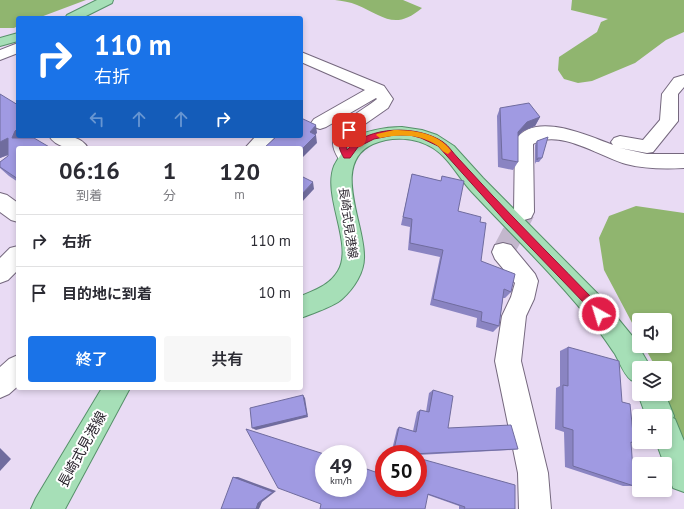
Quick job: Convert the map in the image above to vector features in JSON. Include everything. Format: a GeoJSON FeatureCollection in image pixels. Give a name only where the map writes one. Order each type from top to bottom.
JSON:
{"type":"FeatureCollection","features":[{"type":"Feature","properties":{"kind":"main road"},"geometry":{"type":"LineString","coordinates":[[77,16],[107,0]]}},
{"type":"Feature","properties":{"kind":"main road"},"geometry":{"type":"LineString","coordinates":[[0,42],[16,38]]}},
{"type":"Feature","properties":{"kind":"main road"},"geometry":{"type":"LineString","coordinates":[[347,156],[356,145],[361,142],[372,137],[394,133],[410,133],[423,136],[441,144],[509,219],[590,302],[628,350],[634,361]]}},
{"type":"Feature","properties":{"kind":"main road","name":"長崎式見港線"},"geometry":{"type":"LineString","coordinates":[[303,306],[316,303],[335,292],[347,280],[354,261],[351,231],[342,191],[343,166],[347,156]]}},
{"type":"Feature","properties":{"kind":"main road","name":"長崎式見港線"},"geometry":{"type":"LineString","coordinates":[[47,509],[65,482],[102,412],[116,390]]}},
{"type":"Feature","properties":{"kind":"main road"},"geometry":{"type":"LineString","coordinates":[[672,447],[684,477]]}},
{"type":"Feature","properties":{"kind":"street"},"geometry":{"type":"LineString","coordinates":[[0,56],[16,48]]}},
{"type":"Feature","properties":{"kind":"street"},"geometry":{"type":"LineString","coordinates":[[303,57],[378,90],[385,99],[382,104],[349,130],[342,140],[343,149],[347,156]]}},
{"type":"Feature","properties":{"kind":"street"},"geometry":{"type":"LineString","coordinates":[[575,137],[603,139],[647,147],[669,121],[670,94],[680,81],[684,80]]}},
{"type":"Feature","properties":{"kind":"street"},"geometry":{"type":"LineString","coordinates":[[320,123],[378,90]]}},
{"type":"Feature","properties":{"kind":"street"},"geometry":{"type":"LineString","coordinates":[[524,212],[524,141],[534,134],[546,132],[561,133],[575,137],[627,158],[644,161],[684,161]]}},
{"type":"Feature","properties":{"kind":"street"},"geometry":{"type":"LineString","coordinates":[[54,138],[74,146]]}},
{"type":"Feature","properties":{"kind":"street"},"geometry":{"type":"LineString","coordinates":[[256,146],[265,138]]}},
{"type":"Feature","properties":{"kind":"street"},"geometry":{"type":"LineString","coordinates":[[0,201],[16,213]]}},
{"type":"Feature","properties":{"kind":"street"},"geometry":{"type":"LineString","coordinates":[[503,252],[527,281],[522,299],[514,316],[508,361],[533,473],[535,509]]}},
{"type":"Feature","properties":{"kind":"street"},"geometry":{"type":"LineString","coordinates":[[0,273],[16,257]]}},
{"type":"Feature","properties":{"kind":"street"},"geometry":{"type":"LineString","coordinates":[[0,385],[16,370]]}},
{"type":"Feature","properties":{"kind":"green space"},"geometry":{"type":"Polygon","coordinates":[[[0,0],[86,0],[43,16],[16,16],[16,27],[0,28],[0,0]]]}},
{"type":"Feature","properties":{"kind":"green space"},"geometry":{"type":"Polygon","coordinates":[[[335,0],[403,0],[422,8],[413,15],[404,19],[396,20],[382,17],[354,4],[335,0]]]}},
{"type":"Feature","properties":{"kind":"green space"},"geometry":{"type":"Polygon","coordinates":[[[572,0],[684,0],[684,32],[666,40],[635,63],[592,81],[578,83],[564,79],[558,70],[559,57],[597,32],[601,22],[608,19],[571,10],[572,0]]]}},
{"type":"Feature","properties":{"kind":"green space"},"geometry":{"type":"Polygon","coordinates":[[[636,206],[684,213],[684,484],[672,421],[672,409],[670,409],[668,401],[672,401],[672,361],[652,361],[648,353],[672,353],[672,313],[632,313],[632,323],[604,270],[599,238],[609,216],[636,206]]]}},
{"type":"Feature","properties":{"kind":"building"},"geometry":{"type":"Polygon","coordinates":[[[0,94],[16,104],[16,130],[12,138],[34,138],[48,146],[16,146],[16,178],[0,167],[0,162],[8,156],[8,138],[0,142],[0,94]]]}},
{"type":"Feature","properties":{"kind":"building"},"geometry":{"type":"Polygon","coordinates":[[[529,103],[540,117],[527,122],[518,132],[518,162],[502,159],[500,108],[529,103]]]}},
{"type":"Feature","properties":{"kind":"building"},"geometry":{"type":"Polygon","coordinates":[[[303,119],[316,125],[310,132],[316,135],[303,148],[303,146],[266,146],[275,138],[303,138],[303,119]]]}},
{"type":"Feature","properties":{"kind":"building"},"geometry":{"type":"Polygon","coordinates":[[[548,137],[542,158],[538,158],[537,160],[537,141],[548,137]]]}},
{"type":"Feature","properties":{"kind":"building"},"geometry":{"type":"Polygon","coordinates":[[[412,174],[441,181],[442,176],[464,181],[458,211],[481,217],[480,222],[486,223],[481,261],[515,274],[511,292],[504,289],[499,326],[481,321],[482,312],[433,299],[443,250],[410,243],[412,219],[403,217],[412,174]]]}},
{"type":"Feature","properties":{"kind":"building"},"geometry":{"type":"Polygon","coordinates":[[[303,177],[313,182],[303,193],[303,177]]]}},
{"type":"Feature","properties":{"kind":"building"},"geometry":{"type":"Polygon","coordinates":[[[568,347],[619,361],[622,402],[630,404],[632,424],[632,485],[573,466],[573,430],[563,427],[563,385],[568,386],[568,347]]]}},
{"type":"Feature","properties":{"kind":"building"},"geometry":{"type":"Polygon","coordinates":[[[433,390],[453,396],[448,428],[511,425],[518,449],[427,453],[427,445],[395,445],[399,427],[416,432],[420,410],[429,412],[433,390]]]}},
{"type":"Feature","properties":{"kind":"building"},"geometry":{"type":"Polygon","coordinates":[[[303,395],[307,415],[252,428],[250,408],[303,395]]]}},
{"type":"Feature","properties":{"kind":"building"},"geometry":{"type":"Polygon","coordinates":[[[246,429],[315,451],[315,497],[367,497],[367,469],[375,472],[375,497],[427,497],[427,461],[515,485],[515,509],[464,509],[465,507],[428,494],[425,509],[320,509],[321,504],[278,488],[246,429]]]}},
{"type":"Feature","properties":{"kind":"building"},"geometry":{"type":"Polygon","coordinates":[[[233,477],[273,492],[258,503],[256,509],[221,509],[233,477]]]}},
{"type":"Feature","properties":{"kind":"tunnel"},"geometry":{"type":"LineString","coordinates":[[503,252],[524,212]]}},
{"type":"Feature","properties":{"kind":"slow traffic"},"geometry":{"type":"LineString","coordinates":[[380,135],[410,133],[423,136],[441,144],[448,151]]}},
{"type":"Feature","properties":{"kind":"route"},"geometry":{"type":"LineString","coordinates":[[349,130],[342,140],[343,149],[347,156],[356,145],[372,137],[394,133],[410,133],[423,136],[441,144],[509,219],[590,302],[599,314]]}}]}
